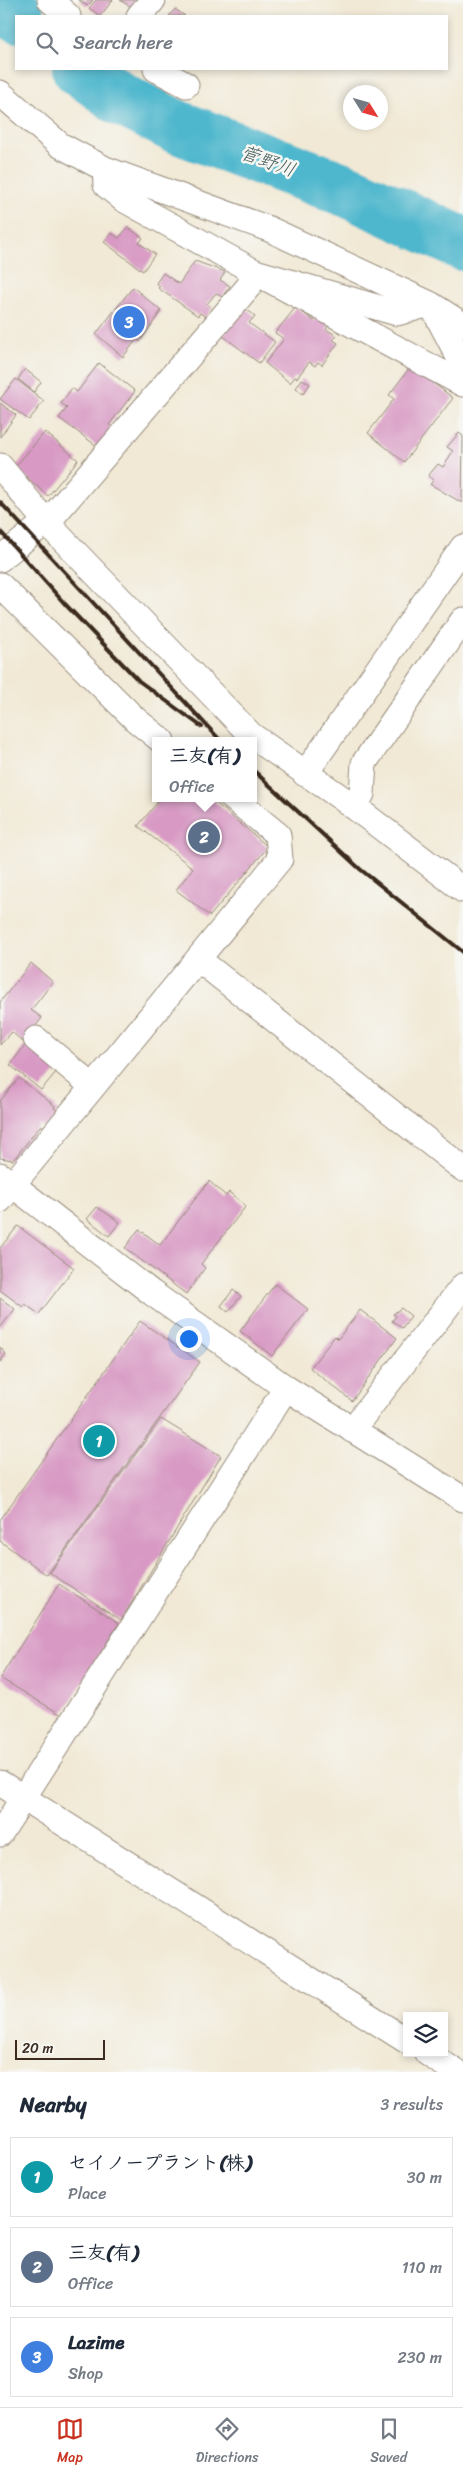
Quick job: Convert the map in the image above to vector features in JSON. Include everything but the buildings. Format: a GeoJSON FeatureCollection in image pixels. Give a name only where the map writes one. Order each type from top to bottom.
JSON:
{"type":"FeatureCollection","features":[{"type":"Feature","properties":{"kind":"street"},"geometry":{"type":"LineString","coordinates":[[50,0],[67,15]]}},
{"type":"Feature","properties":{"kind":"street"},"geometry":{"type":"LineString","coordinates":[[140,15],[153,0]]}},
{"type":"Feature","properties":{"kind":"street"},"geometry":{"type":"LineString","coordinates":[[158,70],[186,85]]}},
{"type":"Feature","properties":{"kind":"street"},"geometry":{"type":"LineString","coordinates":[[0,93],[60,145],[105,169],[269,229],[430,304],[463,326]]}},
{"type":"Feature","properties":{"kind":"street"},"geometry":{"type":"LineString","coordinates":[[105,169],[106,186],[123,199],[463,384]]}},
{"type":"Feature","properties":{"kind":"street"},"geometry":{"type":"LineString","coordinates":[[255,272],[397,313],[430,304]]}},
{"type":"Feature","properties":{"kind":"street"},"geometry":{"type":"LineString","coordinates":[[0,559],[46,522],[243,294],[255,272]]}},
{"type":"Feature","properties":{"kind":"street"},"geometry":{"type":"LineString","coordinates":[[430,304],[463,365]]}},
{"type":"Feature","properties":{"kind":"street"},"geometry":{"type":"LineString","coordinates":[[0,466],[46,522],[254,737]]}},
{"type":"Feature","properties":{"kind":"street"},"geometry":{"type":"LineString","coordinates":[[305,774],[463,547]]}},
{"type":"Feature","properties":{"kind":"street"},"geometry":{"type":"LineString","coordinates":[[0,585],[136,720],[157,737]]}},
{"type":"Feature","properties":{"kind":"street"},"geometry":{"type":"LineString","coordinates":[[353,806],[362,794],[364,763],[463,620]]}},
{"type":"Feature","properties":{"kind":"street"},"geometry":{"type":"LineString","coordinates":[[257,739],[353,806],[463,890]]}},
{"type":"Feature","properties":{"kind":"street"},"geometry":{"type":"LineString","coordinates":[[237,802],[278,835],[280,859],[92,1086],[4,1186],[286,1388],[463,1500]]}},
{"type":"Feature","properties":{"kind":"street"},"geometry":{"type":"LineString","coordinates":[[198,958],[463,1169]]}},
{"type":"Feature","properties":{"kind":"street"},"geometry":{"type":"LineString","coordinates":[[36,1039],[92,1086]]}},
{"type":"Feature","properties":{"kind":"street"},"geometry":{"type":"LineString","coordinates":[[352,1430],[463,1286]]}},
{"type":"Feature","properties":{"kind":"street"},"geometry":{"type":"LineString","coordinates":[[0,1834],[286,1388]]}},
{"type":"Feature","properties":{"kind":"street"},"geometry":{"type":"LineString","coordinates":[[0,1783],[403,2038]]}},
{"type":"Feature","properties":{"kind":"street"},"geometry":{"type":"LineString","coordinates":[[433,2057],[456,2072]]}},
{"type":"Feature","properties":{"kind":"waterway","name":"菅野川"},"geometry":{"type":"LineString","coordinates":[[0,0],[17,15]]}},
{"type":"Feature","properties":{"kind":"waterway","name":"菅野川"},"geometry":{"type":"LineString","coordinates":[[80,70],[121,99],[175,126],[351,192],[463,244]]}},
{"type":"Feature","properties":{"kind":"railway"},"geometry":{"type":"LineString","coordinates":[[0,502],[217,737]]}},
{"type":"Feature","properties":{"kind":"railway"},"geometry":{"type":"LineString","coordinates":[[0,531],[65,604],[139,681],[202,727]]}},
{"type":"Feature","properties":{"kind":"railway"},"geometry":{"type":"LineString","coordinates":[[257,774],[360,869],[463,952]]}},
{"type":"Feature","properties":{"kind":"place","name":"Lazime"},"geometry":{"type":"Point","coordinates":[129,322]}},
{"type":"Feature","properties":{"kind":"place","name":"三友(有)"},"geometry":{"type":"Point","coordinates":[204,837]}},
{"type":"Feature","properties":{"kind":"place","name":"セイノープラント(株)"},"geometry":{"type":"Point","coordinates":[99,1441]}}]}
